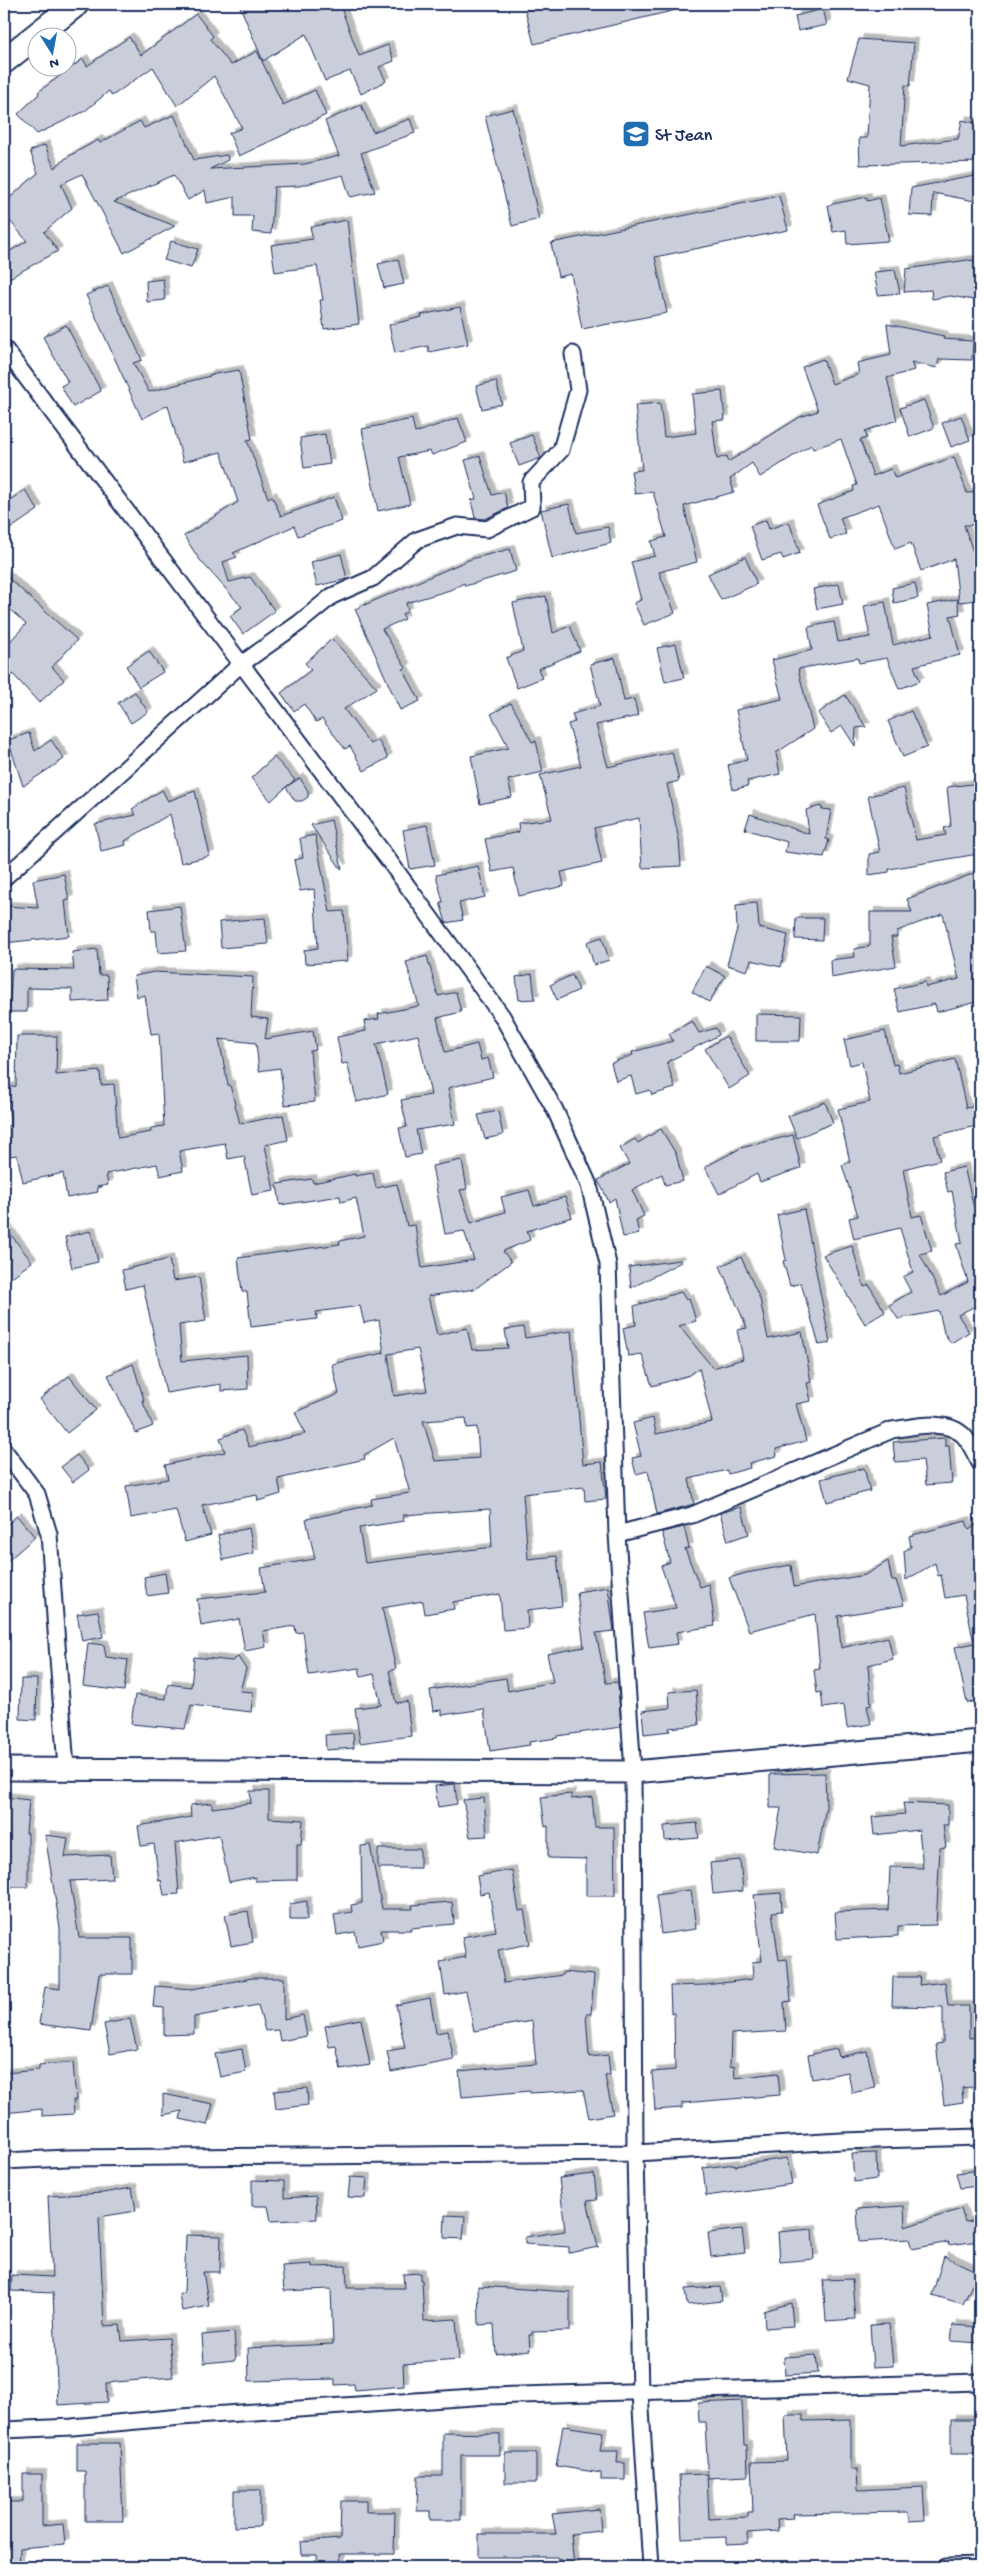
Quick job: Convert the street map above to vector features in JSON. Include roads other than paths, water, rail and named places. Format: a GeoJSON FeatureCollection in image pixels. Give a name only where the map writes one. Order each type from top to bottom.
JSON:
{"type":"FeatureCollection","features":[{"type":"Feature","properties":{"kind":"main road"},"geometry":{"type":"LineString","coordinates":[[4,62],[76,4]]}},
{"type":"Feature","properties":{"kind":"street"},"geometry":{"type":"LineString","coordinates":[[4,348],[240,665],[387,858],[502,1016],[555,1110],[589,1184],[608,1264],[617,1534],[632,1772],[635,2153],[640,2393],[651,2567]]}},
{"type":"Feature","properties":{"kind":"street"},"geometry":{"type":"LineString","coordinates":[[4,878],[240,665],[299,623],[332,596],[373,578],[417,540],[457,526],[487,528],[532,507],[531,482],[561,450],[578,390],[573,354]]}},
{"type":"Feature","properties":{"kind":"street"},"geometry":{"type":"LineString","coordinates":[[617,1534],[692,1515],[892,1430],[928,1426],[954,1428],[964,1437],[980,1463]]}},
{"type":"Feature","properties":{"kind":"street"},"geometry":{"type":"LineString","coordinates":[[4,1450],[37,1494],[49,1534],[66,1768]]}},
{"type":"Feature","properties":{"kind":"street"},"geometry":{"type":"LineString","coordinates":[[4,1769],[632,1772],[980,1741]]}},
{"type":"Feature","properties":{"kind":"street"},"geometry":{"type":"LineString","coordinates":[[4,2161],[77,2158],[635,2153],[842,2141],[980,2137]]}},
{"type":"Feature","properties":{"kind":"street"},"geometry":{"type":"LineString","coordinates":[[4,2430],[72,2427],[182,2417],[478,2396],[640,2393],[980,2382]]}},
{"type":"Feature","properties":{"kind":"street"},"geometry":{"type":"LineString","coordinates":[[946,2567],[980,2566]]}},
{"type":"Feature","properties":{"kind":"place","name":"St Jean"},"geometry":{"type":"Point","coordinates":[636,134]}}]}
